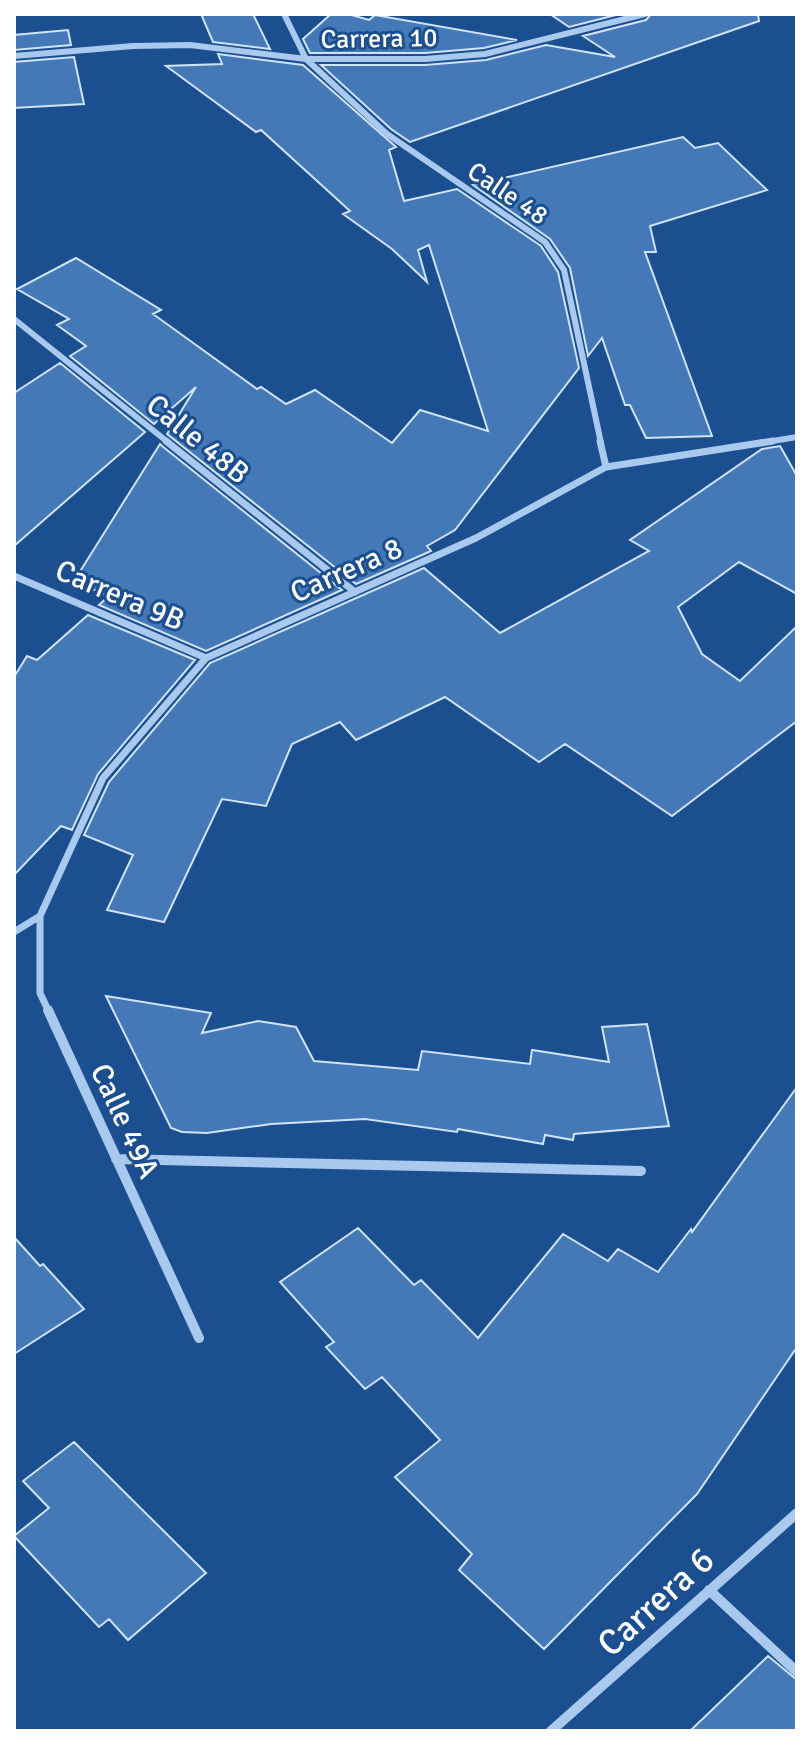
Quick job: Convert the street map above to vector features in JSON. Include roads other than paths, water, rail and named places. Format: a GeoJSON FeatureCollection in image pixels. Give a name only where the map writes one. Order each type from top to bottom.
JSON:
{"type":"FeatureCollection","features":[{"type":"Feature","properties":{"kind":"street","name":"Calle 48"},"geometry":{"type":"LineString","coordinates":[[284,14],[306,59],[387,134],[545,242],[564,270],[606,467]]}},
{"type":"Feature","properties":{"kind":"street","name":"Carrera 10"},"geometry":{"type":"LineString","coordinates":[[14,56],[133,46],[190,45],[306,59],[425,59],[485,54],[645,14]]}},
{"type":"Feature","properties":{"kind":"street","name":"Calle 48B"},"geometry":{"type":"LineString","coordinates":[[14,319],[355,592]]}},
{"type":"Feature","properties":{"kind":"street","name":"Carrera 8"},"geometry":{"type":"LineString","coordinates":[[40,916],[103,778],[206,658],[476,538],[606,467],[797,437]]}},
{"type":"Feature","properties":{"kind":"street","name":"Carrera 9B"},"geometry":{"type":"LineString","coordinates":[[14,576],[206,658]]}},
{"type":"Feature","properties":{"kind":"street"},"geometry":{"type":"LineString","coordinates":[[14,932],[40,916]]}},
{"type":"Feature","properties":{"kind":"street","name":"Calle 49A"},"geometry":{"type":"LineString","coordinates":[[40,916],[40,993],[199,1338]]}},
{"type":"Feature","properties":{"kind":"street"},"geometry":{"type":"LineString","coordinates":[[116,1159],[641,1171]]}},
{"type":"Feature","properties":{"kind":"street","name":"Carrera 6"},"geometry":{"type":"LineString","coordinates":[[551,1731],[797,1513]]}},
{"type":"Feature","properties":{"kind":"street"},"geometry":{"type":"LineString","coordinates":[[709,1590],[797,1672]]}}]}
